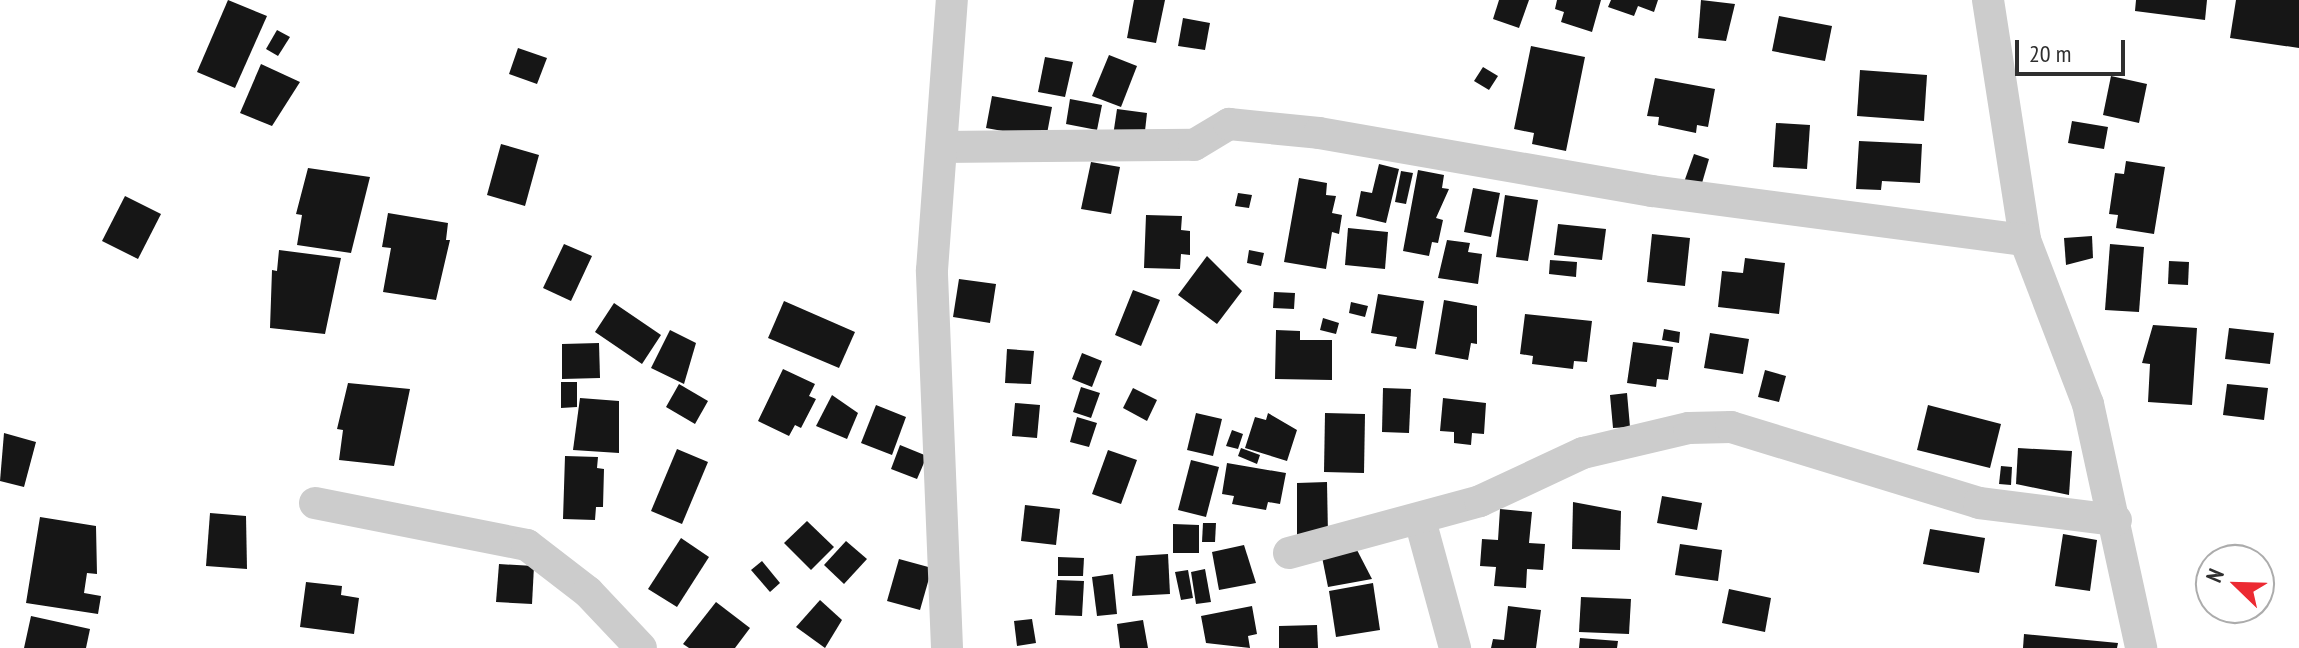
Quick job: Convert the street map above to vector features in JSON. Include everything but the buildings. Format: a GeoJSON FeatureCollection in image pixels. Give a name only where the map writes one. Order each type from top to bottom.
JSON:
{"type":"FeatureCollection","features":[{"type":"Feature","properties":{"kind":"street"},"geometry":{"type":"LineString","coordinates":[[947,648],[932,270],[952,0]]}},
{"type":"Feature","properties":{"kind":"street"},"geometry":{"type":"LineString","coordinates":[[1988,0],[2025,240],[2088,404],[2116,520],[2141,648]]}},
{"type":"Feature","properties":{"kind":"street"},"geometry":{"type":"LineString","coordinates":[[942,147],[1194,145],[1229,124],[1319,133],[1652,191],[2025,240]]}},
{"type":"Feature","properties":{"kind":"street"},"geometry":{"type":"LineString","coordinates":[[1289,553],[1420,520],[1480,501],[1583,453],[1689,428],[1731,427],[1979,503],[2116,520]]}},
{"type":"Feature","properties":{"kind":"street"},"geometry":{"type":"LineString","coordinates":[[315,503],[527,545],[588,592],[641,648]]}},
{"type":"Feature","properties":{"kind":"street"},"geometry":{"type":"LineString","coordinates":[[1420,520],[1455,648]]}}]}
